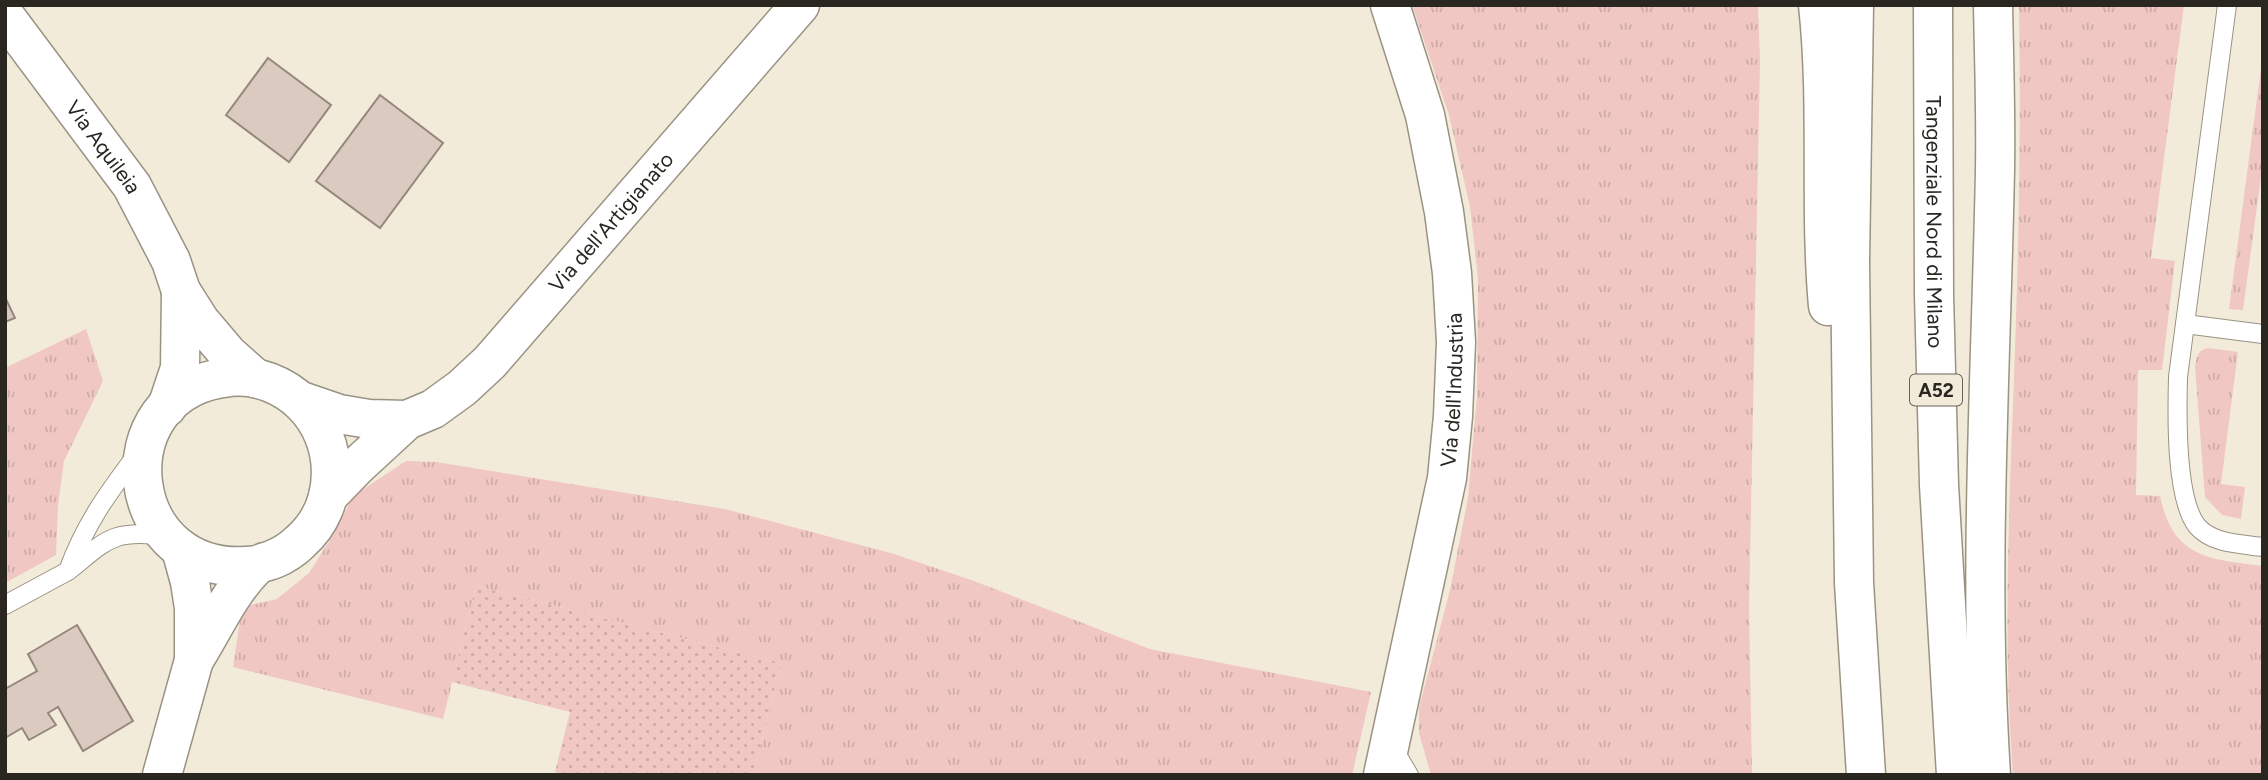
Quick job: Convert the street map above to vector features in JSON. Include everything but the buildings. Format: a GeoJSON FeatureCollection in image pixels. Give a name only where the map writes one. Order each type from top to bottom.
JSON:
{"type":"FeatureCollection","features":[{"type":"Feature","properties":{"kind":"main road","name":"Via dell'Artigianato"},"geometry":{"type":"LineString","coordinates":[[328,496],[407,420],[433,409],[490,362],[800,5]]}},
{"type":"Feature","properties":{"kind":"main road","name":"Via dell'Industria"},"geometry":{"type":"LineString","coordinates":[[1390,5],[1425,115],[1444,212],[1452,273],[1456,342],[1447,478],[1394,764]]}},
{"type":"Feature","properties":{"kind":"main road"},"geometry":{"type":"LineString","coordinates":[[1818,5],[1823,111],[1823,255],[1854,583],[1866,775]]}},
{"type":"Feature","properties":{"kind":"main road"},"geometry":{"type":"LineString","coordinates":[[1854,5],[1850,263],[1854,583]]}},
{"type":"Feature","properties":{"kind":"main road","name":"Tangenziale Nord di Milano"},"geometry":{"type":"LineString","coordinates":[[1933,5],[1938,485],[1956,775]]}},
{"type":"Feature","properties":{"kind":"main road"},"geometry":{"type":"LineString","coordinates":[[1991,775],[1985,665],[1984,542],[1995,168],[1993,5]]}},
{"type":"Feature","properties":{"kind":"main road","name":"Via Aquileia"},"geometry":{"type":"LineString","coordinates":[[11,34],[132,186],[165,249],[181,291],[215,340],[255,378]]}},
{"type":"Feature","properties":{"kind":"main road","name":"Via Aquileia"},"geometry":{"type":"LineString","coordinates":[[167,407],[180,368],[181,291]]}},
{"type":"Feature","properties":{"kind":"main road"},"geometry":{"type":"LineString","coordinates":[[238,376],[272,383],[301,401],[313,414],[328,445],[331,462],[328,496],[314,527],[302,541],[289,551],[257,565],[237,567],[198,559],[173,542],[154,519],[142,482],[146,442],[154,423],[167,407],[181,394],[199,384],[238,376]]}},
{"type":"Feature","properties":{"kind":"main road","name":"Via dell'Artigianato"},"geometry":{"type":"LineString","coordinates":[[301,401],[339,414],[369,419],[407,420]]}},
{"type":"Feature","properties":{"kind":"main road"},"geometry":{"type":"LineString","coordinates":[[162,775],[194,660],[194,608],[190,582],[173,542]]}},
{"type":"Feature","properties":{"kind":"main road"},"geometry":{"type":"LineString","coordinates":[[194,660],[237,589],[257,565]]}},
{"type":"Feature","properties":{"kind":"lane"},"geometry":{"type":"LineString","coordinates":[[2227,5],[2185,324],[2177,408],[2184,500],[2198,527],[2222,542],[2263,547]]}},
{"type":"Feature","properties":{"kind":"lane"},"geometry":{"type":"LineString","coordinates":[[2185,324],[2263,334]]}},
{"type":"Feature","properties":{"kind":"lane"},"geometry":{"type":"LineString","coordinates":[[68,571],[90,519],[146,442]]}},
{"type":"Feature","properties":{"kind":"lane"},"geometry":{"type":"LineString","coordinates":[[5,605],[68,571],[106,541],[123,533],[139,532],[173,542]]}},
{"type":"Feature","properties":{"kind":"green space"},"geometry":{"type":"Polygon","coordinates":[[[1412,5],[1758,5],[1760,61],[1749,608],[1752,775],[1431,775],[1419,733],[1419,708],[1450,590],[1468,498],[1477,395],[1478,279],[1470,207],[1449,115],[1412,5]]]}},
{"type":"Feature","properties":{"kind":"green space"},"geometry":{"type":"Polygon","coordinates":[[[2019,5],[2184,5],[2151,258],[2175,261],[2162,370],[2138,370],[2136,495],[2160,496],[2174,532],[2184,544],[2196,552],[2226,561],[2263,566],[2263,775],[2013,775],[2007,616],[2019,221],[2019,5]]]}},
{"type":"Feature","properties":{"kind":"green space"},"geometry":{"type":"Polygon","coordinates":[[[2263,53],[2263,162],[2243,310],[2229,309],[2263,53]]]}},
{"type":"Feature","properties":{"kind":"green space"},"geometry":{"type":"Polygon","coordinates":[[[86,329],[103,381],[64,461],[58,505],[56,555],[5,583],[5,368],[86,329]]]}},
{"type":"Feature","properties":{"kind":"green space"},"geometry":{"type":"Polygon","coordinates":[[[2208,348],[2238,352],[2221,484],[2245,487],[2241,519],[2222,515],[2205,497],[2195,366],[2198,354],[2208,348]]]}},
{"type":"Feature","properties":{"kind":"green space"},"geometry":{"type":"Polygon","coordinates":[[[406,461],[436,462],[725,509],[894,554],[974,581],[1150,649],[1371,692],[1352,775],[753,775],[781,663],[476,586],[443,719],[233,667],[242,607],[277,599],[309,573],[335,532],[353,496],[406,461]]]}},
{"type":"Feature","properties":{"kind":"green space"},"geometry":{"type":"Polygon","coordinates":[[[476,586],[781,663],[753,775],[565,775],[555,772],[570,712],[452,682],[476,586]]]}}]}
